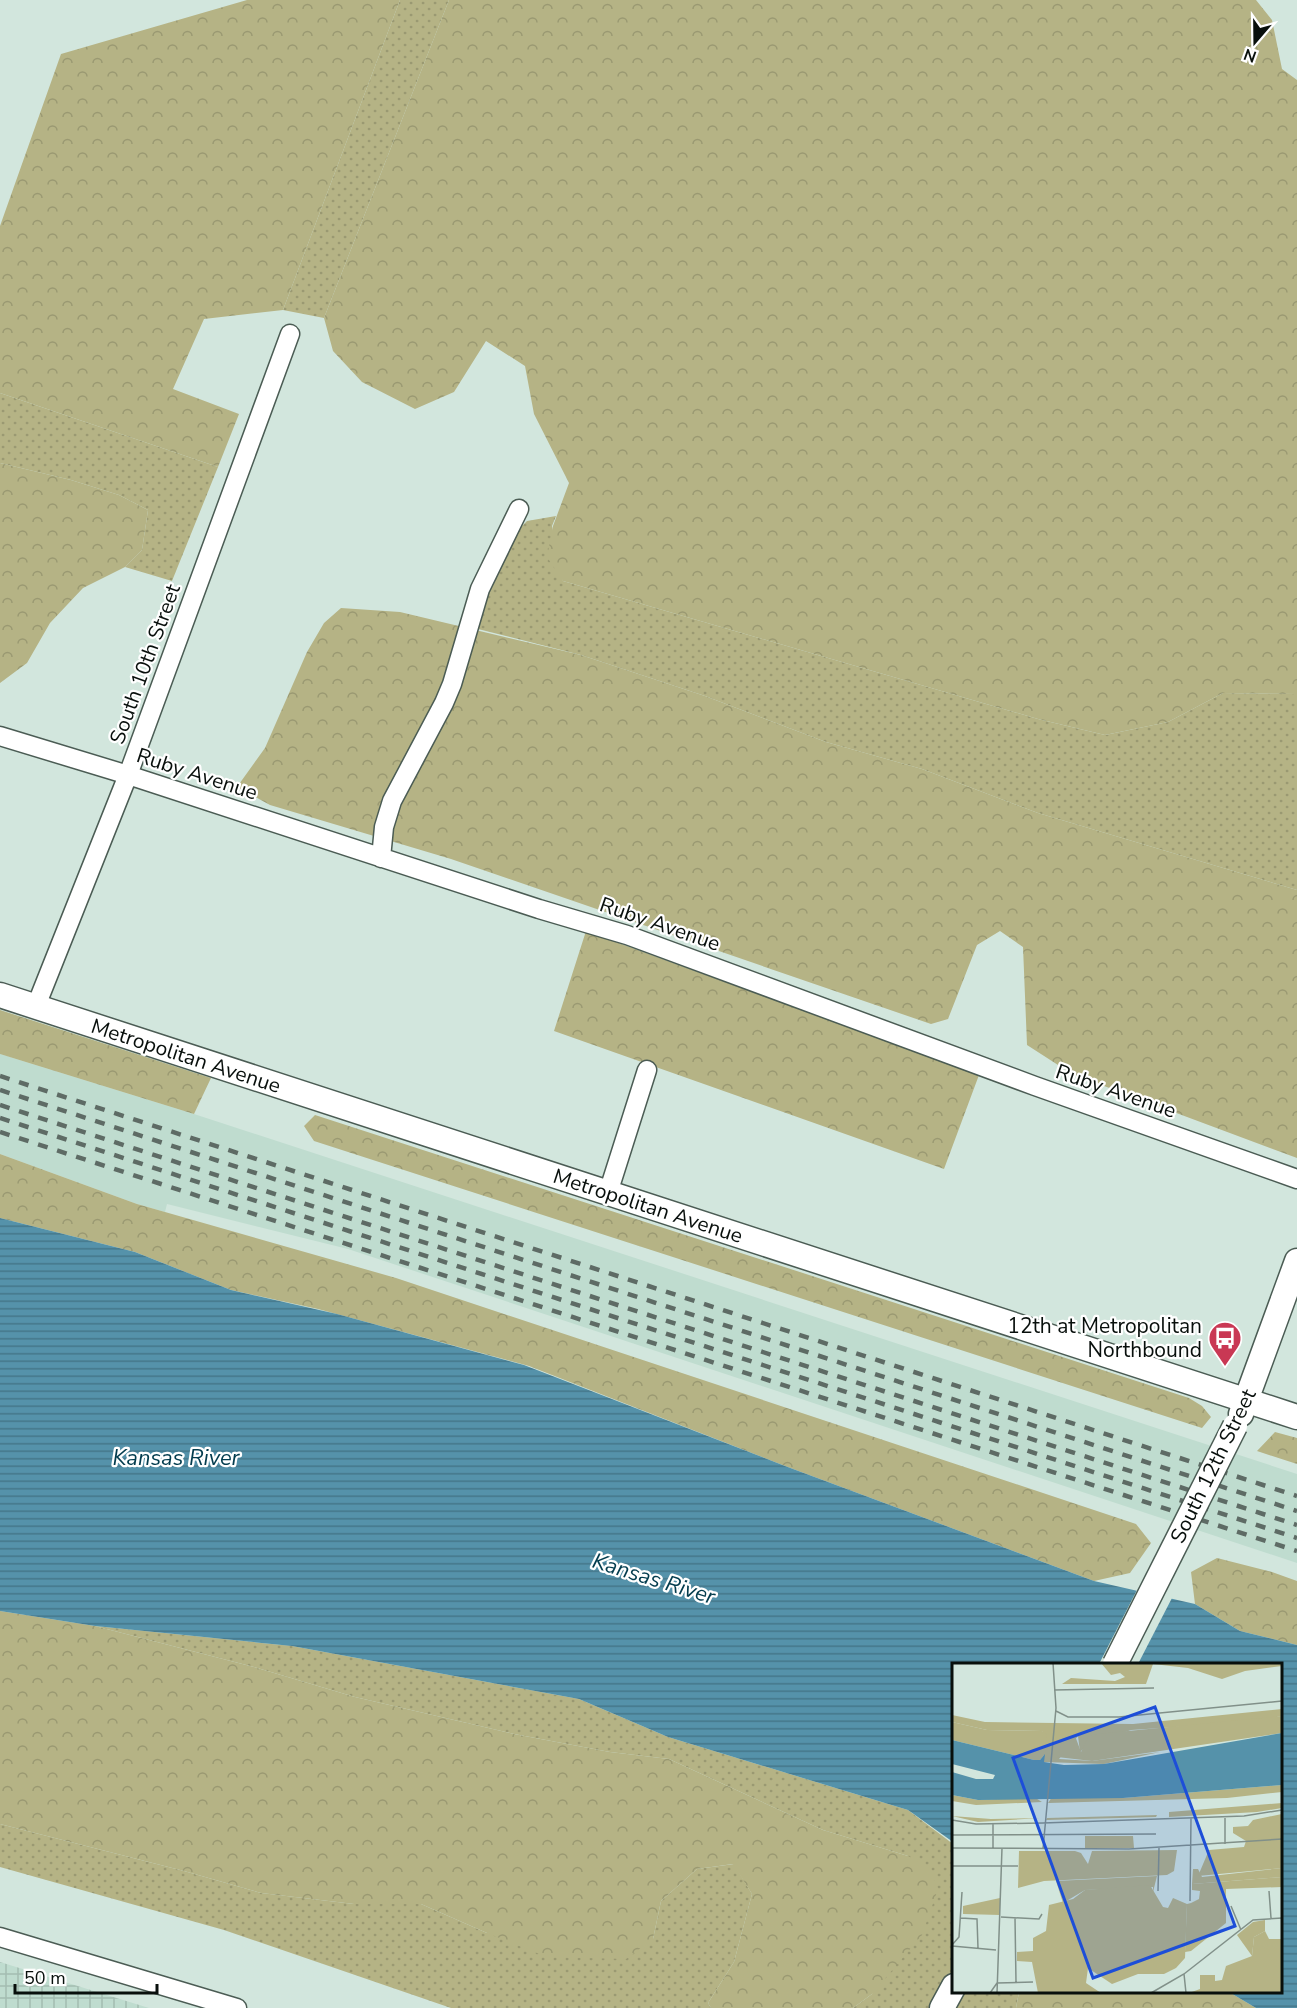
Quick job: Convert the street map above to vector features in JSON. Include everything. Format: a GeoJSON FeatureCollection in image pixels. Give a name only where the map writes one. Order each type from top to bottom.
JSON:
{"type":"FeatureCollection","features":[{"type":"Feature","properties":{"kind":"main road","name":"Metropolitan Avenue"},"geometry":{"type":"LineString","coordinates":[[0,995],[1297,1417]]}},
{"type":"Feature","properties":{"kind":"main road","name":"South 12th Street"},"geometry":{"type":"LineString","coordinates":[[1116,1663],[1247,1400],[1297,1261]]}},
{"type":"Feature","properties":{"kind":"main road"},"geometry":{"type":"LineString","coordinates":[[942,2008],[952,1990]]}},
{"type":"Feature","properties":{"kind":"street","name":"South 10th Street"},"geometry":{"type":"LineString","coordinates":[[36,1006],[128,775],[290,334]]}},
{"type":"Feature","properties":{"kind":"street"},"geometry":{"type":"LineString","coordinates":[[381,858],[384,827],[392,801],[444,703],[452,684],[480,589],[519,509]]}},
{"type":"Feature","properties":{"kind":"street","name":"Ruby Avenue"},"geometry":{"type":"LineString","coordinates":[[0,736],[677,952],[1035,1086],[1297,1179]]}},
{"type":"Feature","properties":{"kind":"street"},"geometry":{"type":"LineString","coordinates":[[608,1193],[647,1070]]}},
{"type":"Feature","properties":{"kind":"street"},"geometry":{"type":"LineString","coordinates":[[0,1937],[237,2008]]}},
{"type":"Feature","properties":{"kind":"shaded area"},"geometry":{"type":"Polygon","coordinates":[[[0,1054],[194,1114],[1297,1474],[1297,1563],[348,1249],[167,1204],[165,1212],[0,1154],[0,1054]]]}},
{"type":"Feature","properties":{"kind":"shaded area"},"geometry":{"type":"Polygon","coordinates":[[[0,1962],[149,2008],[0,2008],[0,1962]]]}},
{"type":"Feature","properties":{"kind":"green space"},"geometry":{"type":"Polygon","coordinates":[[[247,0],[400,0],[283,310],[204,319],[173,389],[239,414],[218,467],[0,393],[0,226],[61,54],[247,0]]]}},
{"type":"Feature","properties":{"kind":"green space"},"geometry":{"type":"Polygon","coordinates":[[[400,0],[449,0],[324,318],[283,310],[400,0]]]}},
{"type":"Feature","properties":{"kind":"green space"},"geometry":{"type":"Polygon","coordinates":[[[449,0],[1256,0],[1272,20],[1282,69],[1297,80],[1297,694],[1223,693],[1168,722],[1105,735],[1038,719],[563,581],[547,557],[553,526],[569,483],[534,414],[525,366],[486,341],[454,392],[415,409],[362,382],[333,351],[324,318],[449,0]]]}},
{"type":"Feature","properties":{"kind":"green space"},"geometry":{"type":"Polygon","coordinates":[[[0,393],[218,467],[172,581],[125,567],[142,550],[148,510],[119,495],[71,480],[0,463],[0,393]]]}},
{"type":"Feature","properties":{"kind":"green space"},"geometry":{"type":"Polygon","coordinates":[[[0,463],[71,480],[119,495],[148,510],[142,550],[125,567],[83,588],[50,623],[27,663],[0,683],[0,463]]]}},
{"type":"Feature","properties":{"kind":"green space"},"geometry":{"type":"Polygon","coordinates":[[[556,516],[552,526],[563,581],[1038,719],[1105,735],[1168,722],[1223,693],[1297,694],[1297,890],[1038,813],[922,769],[826,742],[705,696],[581,655],[478,629],[484,599],[518,530],[527,521],[556,516]]]}},
{"type":"Feature","properties":{"kind":"green space"},"geometry":{"type":"Polygon","coordinates":[[[341,608],[400,612],[581,655],[705,696],[826,742],[922,769],[1038,813],[1297,890],[1297,1158],[1072,1074],[1027,1045],[1023,947],[1000,931],[977,945],[948,1019],[931,1024],[451,859],[270,805],[237,787],[265,748],[307,652],[324,623],[341,608]]]}},
{"type":"Feature","properties":{"kind":"green space"},"geometry":{"type":"Polygon","coordinates":[[[586,931],[979,1075],[944,1169],[554,1031],[586,931]]]}},
{"type":"Feature","properties":{"kind":"green space"},"geometry":{"type":"Polygon","coordinates":[[[0,1010],[211,1078],[194,1114],[0,1054],[0,1010]]]}},
{"type":"Feature","properties":{"kind":"green space"},"geometry":{"type":"Polygon","coordinates":[[[315,1115],[1189,1398],[1202,1406],[1211,1417],[1202,1428],[314,1141],[304,1126],[315,1115]]]}},
{"type":"Feature","properties":{"kind":"green space"},"geometry":{"type":"Polygon","coordinates":[[[0,1154],[137,1204],[396,1278],[1136,1524],[1151,1543],[1130,1573],[1094,1581],[785,1466],[529,1366],[318,1309],[231,1290],[135,1252],[0,1218],[0,1154]]]}},
{"type":"Feature","properties":{"kind":"green space"},"geometry":{"type":"Polygon","coordinates":[[[1275,1432],[1297,1438],[1297,1464],[1257,1451],[1275,1432]]]}},
{"type":"Feature","properties":{"kind":"green space"},"geometry":{"type":"Polygon","coordinates":[[[1217,1558],[1297,1581],[1297,1645],[1240,1631],[1195,1604],[1191,1572],[1217,1558]]]}},
{"type":"Feature","properties":{"kind":"green space"},"geometry":{"type":"Polygon","coordinates":[[[0,1611],[95,1626],[254,1667],[355,1697],[514,1734],[610,1752],[669,1759],[823,1830],[908,1856],[930,1868],[938,1889],[922,1935],[872,1994],[853,2008],[711,2008],[708,2003],[734,1962],[752,1894],[733,1864],[697,1869],[661,1901],[653,1939],[626,1959],[547,1957],[421,1904],[354,1904],[261,1893],[0,1824],[0,1611]]]}},
{"type":"Feature","properties":{"kind":"green space"},"geometry":{"type":"Polygon","coordinates":[[[95,1626],[292,1646],[579,1699],[668,1737],[908,1810],[952,1843],[952,1993],[1019,1993],[1016,2008],[853,2008],[872,1994],[908,1856],[823,1830],[669,1759],[610,1752],[514,1734],[355,1697],[254,1667],[95,1626]]]}},
{"type":"Feature","properties":{"kind":"green space"},"geometry":{"type":"Polygon","coordinates":[[[0,1824],[261,1893],[354,1904],[421,1904],[487,1933],[653,1939],[661,1901],[697,1869],[734,1864],[752,1894],[734,1962],[708,2003],[711,2008],[451,2008],[224,1930],[0,1867],[0,1824]]]}},
{"type":"Feature","properties":{"kind":"green space"},"geometry":{"type":"Polygon","coordinates":[[[1019,1993],[1231,1993],[1256,2008],[1016,2008],[1019,1993]]]}},
{"type":"Feature","properties":{"kind":"water","name":"Kansas River"},"geometry":{"type":"Polygon","coordinates":[[[0,1218],[135,1252],[231,1290],[337,1314],[524,1365],[785,1466],[1094,1581],[1195,1604],[1240,1631],[1297,1645],[1297,2008],[1256,2008],[1231,1993],[1282,1993],[1282,1663],[952,1663],[952,1841],[908,1810],[668,1737],[579,1699],[292,1646],[95,1626],[0,1611],[0,1218]]]}},
{"type":"Feature","properties":{"kind":"pier"},"geometry":{"type":"Polygon","coordinates":[[[1138,1588],[1173,1596],[1139,1663],[1100,1663],[1138,1588]]]}},
{"type":"Feature","properties":{"kind":"railway"},"geometry":{"type":"LineString","coordinates":[[0,1076],[1297,1496]]}},
{"type":"Feature","properties":{"kind":"railway"},"geometry":{"type":"LineString","coordinates":[[0,1090],[1297,1511]]}},
{"type":"Feature","properties":{"kind":"railway"},"geometry":{"type":"LineString","coordinates":[[0,1105],[1297,1525]]}},
{"type":"Feature","properties":{"kind":"railway"},"geometry":{"type":"LineString","coordinates":[[0,1118],[1297,1538]]}},
{"type":"Feature","properties":{"kind":"railway"},"geometry":{"type":"LineString","coordinates":[[0,1132],[1297,1551]]}},
{"type":"Feature","properties":{"kind":"place","name":"12th at Metropolitan Northbound"},"geometry":{"type":"Point","coordinates":[1225,1367]}}]}
